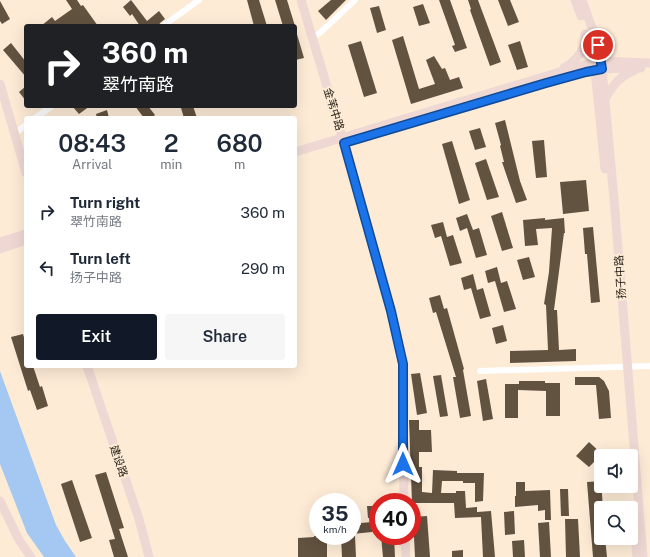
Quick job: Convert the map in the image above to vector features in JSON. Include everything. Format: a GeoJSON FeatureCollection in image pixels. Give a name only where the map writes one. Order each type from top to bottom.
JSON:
{"type":"FeatureCollection","features":[{"type":"Feature","properties":{"kind":"main road","name":"金苇中路"},"geometry":{"type":"LineString","coordinates":[[301,0],[391,311],[403,364],[404,493]]}},
{"type":"Feature","properties":{"kind":"main road","name":"扬子中路"},"geometry":{"type":"LineString","coordinates":[[575,0],[592,45],[605,99],[629,449]]}},
{"type":"Feature","properties":{"kind":"main road","name":"扬子中路"},"geometry":{"type":"LineString","coordinates":[[582,0],[598,45],[598,66],[607,191],[643,557]]}},
{"type":"Feature","properties":{"kind":"main road"},"geometry":{"type":"LineString","coordinates":[[558,72],[569,65],[579,55],[585,44],[585,28]]}},
{"type":"Feature","properties":{"kind":"main road"},"geometry":{"type":"LineString","coordinates":[[297,157],[558,72],[598,66],[650,63]]}},
{"type":"Feature","properties":{"kind":"main road"},"geometry":{"type":"LineString","coordinates":[[297,152],[343,141],[517,92],[598,66],[650,69]]}},
{"type":"Feature","properties":{"kind":"main road"},"geometry":{"type":"LineString","coordinates":[[605,99],[612,87],[621,77],[640,68]]}},
{"type":"Feature","properties":{"kind":"main road"},"geometry":{"type":"LineString","coordinates":[[0,84],[24,166]]}},
{"type":"Feature","properties":{"kind":"main road"},"geometry":{"type":"LineString","coordinates":[[0,242],[24,235]]}},
{"type":"Feature","properties":{"kind":"main road"},"geometry":{"type":"LineString","coordinates":[[0,249],[24,241]]}},
{"type":"Feature","properties":{"kind":"main road","name":"建设路"},"geometry":{"type":"LineString","coordinates":[[88,368],[139,519],[149,557]]}},
{"type":"Feature","properties":{"kind":"main road"},"geometry":{"type":"LineString","coordinates":[[632,493],[637,557]]}},
{"type":"Feature","properties":{"kind":"main road"},"geometry":{"type":"LineString","coordinates":[[0,501],[19,540],[31,557]]}},
{"type":"Feature","properties":{"kind":"main road"},"geometry":{"type":"LineString","coordinates":[[405,545],[406,557]]}},
{"type":"Feature","properties":{"kind":"street"},"geometry":{"type":"LineString","coordinates":[[165,24],[198,0]]}},
{"type":"Feature","properties":{"kind":"street"},"geometry":{"type":"LineString","coordinates":[[313,38],[355,0]]}},
{"type":"Feature","properties":{"kind":"street"},"geometry":{"type":"LineString","coordinates":[[39,116],[49,108]]}},
{"type":"Feature","properties":{"kind":"street"},"geometry":{"type":"LineString","coordinates":[[14,134],[24,126]]}},
{"type":"Feature","properties":{"kind":"street"},"geometry":{"type":"LineString","coordinates":[[480,371],[650,366]]}},
{"type":"Feature","properties":{"kind":"water"},"geometry":{"type":"Polygon","coordinates":[[[0,371],[56,525],[76,557],[44,557],[27,533],[0,464],[0,371]]]}},
{"type":"Feature","properties":{"kind":"building"},"geometry":{"type":"Polygon","coordinates":[[[66,0],[77,0],[81,6],[83,5],[97,24],[43,24],[52,17],[55,21],[72,9],[66,0]]]}},
{"type":"Feature","properties":{"kind":"building"},"geometry":{"type":"Polygon","coordinates":[[[131,0],[147,21],[159,11],[165,19],[160,24],[139,24],[132,14],[130,16],[123,7],[131,0]]]}},
{"type":"Feature","properties":{"kind":"building"},"geometry":{"type":"Polygon","coordinates":[[[247,0],[259,0],[266,24],[253,24],[247,0]]]}},
{"type":"Feature","properties":{"kind":"building"},"geometry":{"type":"Polygon","coordinates":[[[275,0],[287,0],[294,24],[282,24],[275,0]]]}},
{"type":"Feature","properties":{"kind":"building"},"geometry":{"type":"Polygon","coordinates":[[[331,0],[346,0],[326,20],[318,11],[331,0]]]}},
{"type":"Feature","properties":{"kind":"building"},"geometry":{"type":"Polygon","coordinates":[[[439,0],[450,0],[467,48],[455,52],[452,46],[455,45],[439,0]]]}},
{"type":"Feature","properties":{"kind":"building"},"geometry":{"type":"Polygon","coordinates":[[[468,0],[478,0],[501,62],[490,66],[470,10],[468,0]]]}},
{"type":"Feature","properties":{"kind":"building"},"geometry":{"type":"Polygon","coordinates":[[[498,0],[510,0],[519,22],[508,26],[498,0]]]}},
{"type":"Feature","properties":{"kind":"building"},"geometry":{"type":"Polygon","coordinates":[[[0,1],[10,19],[2,24],[0,21],[0,1]]]}},
{"type":"Feature","properties":{"kind":"building"},"geometry":{"type":"Polygon","coordinates":[[[423,4],[430,23],[419,26],[413,7],[423,4]]]}},
{"type":"Feature","properties":{"kind":"building"},"geometry":{"type":"Polygon","coordinates":[[[379,6],[386,30],[377,33],[370,8],[379,6]]]}},
{"type":"Feature","properties":{"kind":"building"},"geometry":{"type":"Polygon","coordinates":[[[297,34],[304,58],[297,60],[297,34]]]}},
{"type":"Feature","properties":{"kind":"building"},"geometry":{"type":"Polygon","coordinates":[[[403,36],[419,89],[435,84],[426,60],[434,56],[442,69],[445,68],[450,80],[459,77],[463,88],[411,104],[392,40],[403,36]]]}},
{"type":"Feature","properties":{"kind":"building"},"geometry":{"type":"Polygon","coordinates":[[[361,41],[377,93],[364,97],[348,45],[361,41]]]}},
{"type":"Feature","properties":{"kind":"building"},"geometry":{"type":"Polygon","coordinates":[[[520,41],[528,67],[517,70],[508,45],[520,41]]]}},
{"type":"Feature","properties":{"kind":"building"},"geometry":{"type":"Polygon","coordinates":[[[11,43],[24,59],[24,75],[3,50],[11,43]]]}},
{"type":"Feature","properties":{"kind":"building"},"geometry":{"type":"Polygon","coordinates":[[[24,88],[24,98],[19,92],[24,88]]]}},
{"type":"Feature","properties":{"kind":"building"},"geometry":{"type":"Polygon","coordinates":[[[74,108],[87,108],[79,114],[74,108]]]}},
{"type":"Feature","properties":{"kind":"building"},"geometry":{"type":"Polygon","coordinates":[[[136,108],[150,108],[155,115],[154,116],[142,116],[136,108]]]}},
{"type":"Feature","properties":{"kind":"building"},"geometry":{"type":"Polygon","coordinates":[[[181,108],[194,108],[196,116],[183,116],[181,108]]]}},
{"type":"Feature","properties":{"kind":"building"},"geometry":{"type":"Polygon","coordinates":[[[107,110],[108,116],[96,116],[96,114],[107,110]]]}},
{"type":"Feature","properties":{"kind":"building"},"geometry":{"type":"Polygon","coordinates":[[[505,120],[520,181],[527,200],[516,203],[502,162],[504,162],[501,145],[495,123],[505,120]]]}},
{"type":"Feature","properties":{"kind":"building"},"geometry":{"type":"Polygon","coordinates":[[[480,128],[486,147],[475,150],[469,131],[480,128]]]}},
{"type":"Feature","properties":{"kind":"building"},"geometry":{"type":"Polygon","coordinates":[[[544,140],[547,177],[536,178],[532,141],[544,140]]]}},
{"type":"Feature","properties":{"kind":"building"},"geometry":{"type":"Polygon","coordinates":[[[452,141],[470,200],[459,204],[442,144],[452,141]]]}},
{"type":"Feature","properties":{"kind":"building"},"geometry":{"type":"Polygon","coordinates":[[[486,159],[499,197],[487,200],[475,163],[486,159]]]}},
{"type":"Feature","properties":{"kind":"building"},"geometry":{"type":"Polygon","coordinates":[[[586,180],[589,211],[563,214],[560,182],[586,180]]]}},
{"type":"Feature","properties":{"kind":"building"},"geometry":{"type":"Polygon","coordinates":[[[502,212],[513,248],[502,251],[491,216],[502,212]]]}},
{"type":"Feature","properties":{"kind":"building"},"geometry":{"type":"Polygon","coordinates":[[[467,214],[473,230],[479,228],[487,255],[476,258],[467,228],[460,231],[456,218],[467,214]]]}},
{"type":"Feature","properties":{"kind":"building"},"geometry":{"type":"Polygon","coordinates":[[[545,218],[545,220],[564,218],[565,233],[554,310],[557,310],[559,350],[576,349],[576,361],[510,363],[510,351],[548,350],[546,305],[544,304],[549,272],[552,228],[536,229],[538,245],[525,246],[523,220],[545,218]]]}},
{"type":"Feature","properties":{"kind":"building"},"geometry":{"type":"Polygon","coordinates":[[[443,222],[447,237],[453,235],[462,263],[450,266],[441,236],[435,238],[431,225],[443,222]]]}},
{"type":"Feature","properties":{"kind":"building"},"geometry":{"type":"Polygon","coordinates":[[[593,227],[600,302],[591,303],[587,254],[585,254],[583,228],[593,227]]]}},
{"type":"Feature","properties":{"kind":"building"},"geometry":{"type":"Polygon","coordinates":[[[529,257],[535,277],[523,280],[517,260],[529,257]]]}},
{"type":"Feature","properties":{"kind":"building"},"geometry":{"type":"Polygon","coordinates":[[[497,267],[501,283],[507,281],[516,309],[504,312],[495,281],[488,283],[485,271],[497,267]]]}},
{"type":"Feature","properties":{"kind":"building"},"geometry":{"type":"Polygon","coordinates":[[[473,274],[477,290],[483,288],[491,316],[480,319],[471,288],[464,290],[461,278],[473,274]]]}},
{"type":"Feature","properties":{"kind":"building"},"geometry":{"type":"Polygon","coordinates":[[[440,295],[444,309],[447,308],[464,369],[471,416],[460,418],[453,377],[456,377],[436,312],[433,313],[429,298],[440,295]]]}},
{"type":"Feature","properties":{"kind":"building"},"geometry":{"type":"Polygon","coordinates":[[[503,325],[507,341],[496,344],[492,328],[503,325]]]}},
{"type":"Feature","properties":{"kind":"building"},"geometry":{"type":"Polygon","coordinates":[[[23,334],[24,368],[34,368],[40,387],[42,386],[48,406],[37,410],[30,390],[28,391],[11,337],[23,334]]]}},
{"type":"Feature","properties":{"kind":"building"},"geometry":{"type":"Polygon","coordinates":[[[420,373],[427,413],[417,415],[411,374],[420,373]]]}},
{"type":"Feature","properties":{"kind":"building"},"geometry":{"type":"Polygon","coordinates":[[[441,375],[448,416],[440,417],[433,376],[441,375]]]}},
{"type":"Feature","properties":{"kind":"building"},"geometry":{"type":"Polygon","coordinates":[[[575,377],[599,377],[604,381],[609,391],[611,418],[599,419],[596,385],[575,385],[575,377]]]}},
{"type":"Feature","properties":{"kind":"building"},"geometry":{"type":"Polygon","coordinates":[[[486,379],[493,419],[483,421],[477,381],[486,379]]]}},
{"type":"Feature","properties":{"kind":"building"},"geometry":{"type":"Polygon","coordinates":[[[519,381],[545,381],[545,383],[560,383],[560,416],[546,416],[546,391],[518,390],[518,418],[505,418],[505,384],[519,384],[519,381]]]}},
{"type":"Feature","properties":{"kind":"building"},"geometry":{"type":"Polygon","coordinates":[[[409,420],[419,420],[419,430],[431,430],[432,452],[419,452],[419,467],[422,467],[422,492],[432,493],[433,470],[457,471],[457,473],[484,473],[483,501],[475,502],[475,483],[463,483],[463,481],[442,481],[441,493],[456,493],[456,491],[465,491],[466,508],[477,507],[477,512],[491,511],[495,557],[483,557],[481,517],[455,518],[454,503],[421,503],[421,493],[412,493],[409,420]]]}},
{"type":"Feature","properties":{"kind":"building"},"geometry":{"type":"Polygon","coordinates":[[[589,442],[597,449],[594,449],[594,462],[589,467],[576,456],[589,442]]]}},
{"type":"Feature","properties":{"kind":"building"},"geometry":{"type":"Polygon","coordinates":[[[106,472],[124,528],[119,529],[128,557],[114,557],[109,540],[115,539],[95,475],[106,472]]]}},
{"type":"Feature","properties":{"kind":"building"},"geometry":{"type":"Polygon","coordinates":[[[72,480],[92,538],[80,542],[61,484],[72,480]]]}},
{"type":"Feature","properties":{"kind":"building"},"geometry":{"type":"Polygon","coordinates":[[[516,482],[525,482],[525,491],[550,490],[551,520],[545,520],[545,510],[538,511],[538,505],[515,507],[516,482]]]}},
{"type":"Feature","properties":{"kind":"building"},"geometry":{"type":"Polygon","coordinates":[[[587,482],[594,482],[594,493],[602,493],[602,501],[594,501],[594,545],[606,545],[607,557],[593,557],[587,482]]]}},
{"type":"Feature","properties":{"kind":"building"},"geometry":{"type":"Polygon","coordinates":[[[560,489],[568,489],[569,516],[561,516],[560,489]]]}},
{"type":"Feature","properties":{"kind":"building"},"geometry":{"type":"Polygon","coordinates":[[[367,506],[369,506],[369,518],[367,506]]]}},
{"type":"Feature","properties":{"kind":"building"},"geometry":{"type":"Polygon","coordinates":[[[514,511],[515,534],[505,535],[504,512],[514,511]]]}},
{"type":"Feature","properties":{"kind":"building"},"geometry":{"type":"Polygon","coordinates":[[[421,516],[427,516],[430,557],[415,557],[414,545],[421,545],[421,516]]]}},
{"type":"Feature","properties":{"kind":"building"},"geometry":{"type":"Polygon","coordinates":[[[565,519],[578,519],[580,557],[566,557],[565,519]]]}},
{"type":"Feature","properties":{"kind":"building"},"geometry":{"type":"Polygon","coordinates":[[[369,522],[369,532],[361,533],[361,523],[369,522]]]}},
{"type":"Feature","properties":{"kind":"building"},"geometry":{"type":"Polygon","coordinates":[[[549,522],[551,557],[540,557],[538,523],[549,522]]]}},
{"type":"Feature","properties":{"kind":"building"},"geometry":{"type":"Polygon","coordinates":[[[309,537],[309,545],[327,545],[327,557],[298,557],[298,538],[309,537]]]}},
{"type":"Feature","properties":{"kind":"building"},"geometry":{"type":"Polygon","coordinates":[[[524,540],[525,557],[513,557],[512,541],[524,540]]]}},
{"type":"Feature","properties":{"kind":"building"},"geometry":{"type":"Polygon","coordinates":[[[341,545],[355,545],[356,557],[342,557],[341,545]]]}},
{"type":"Feature","properties":{"kind":"building"},"geometry":{"type":"Polygon","coordinates":[[[382,545],[394,545],[395,557],[383,557],[382,545]]]}},
{"type":"Feature","properties":{"kind":"building"},"geometry":{"type":"Polygon","coordinates":[[[463,550],[463,557],[452,557],[452,551],[463,550]]]}},
{"type":"Feature","properties":{"kind":"route"},"geometry":{"type":"LineString","coordinates":[[403,464],[403,364],[391,311],[344,143],[546,83],[602,69],[598,45]]}}]}
